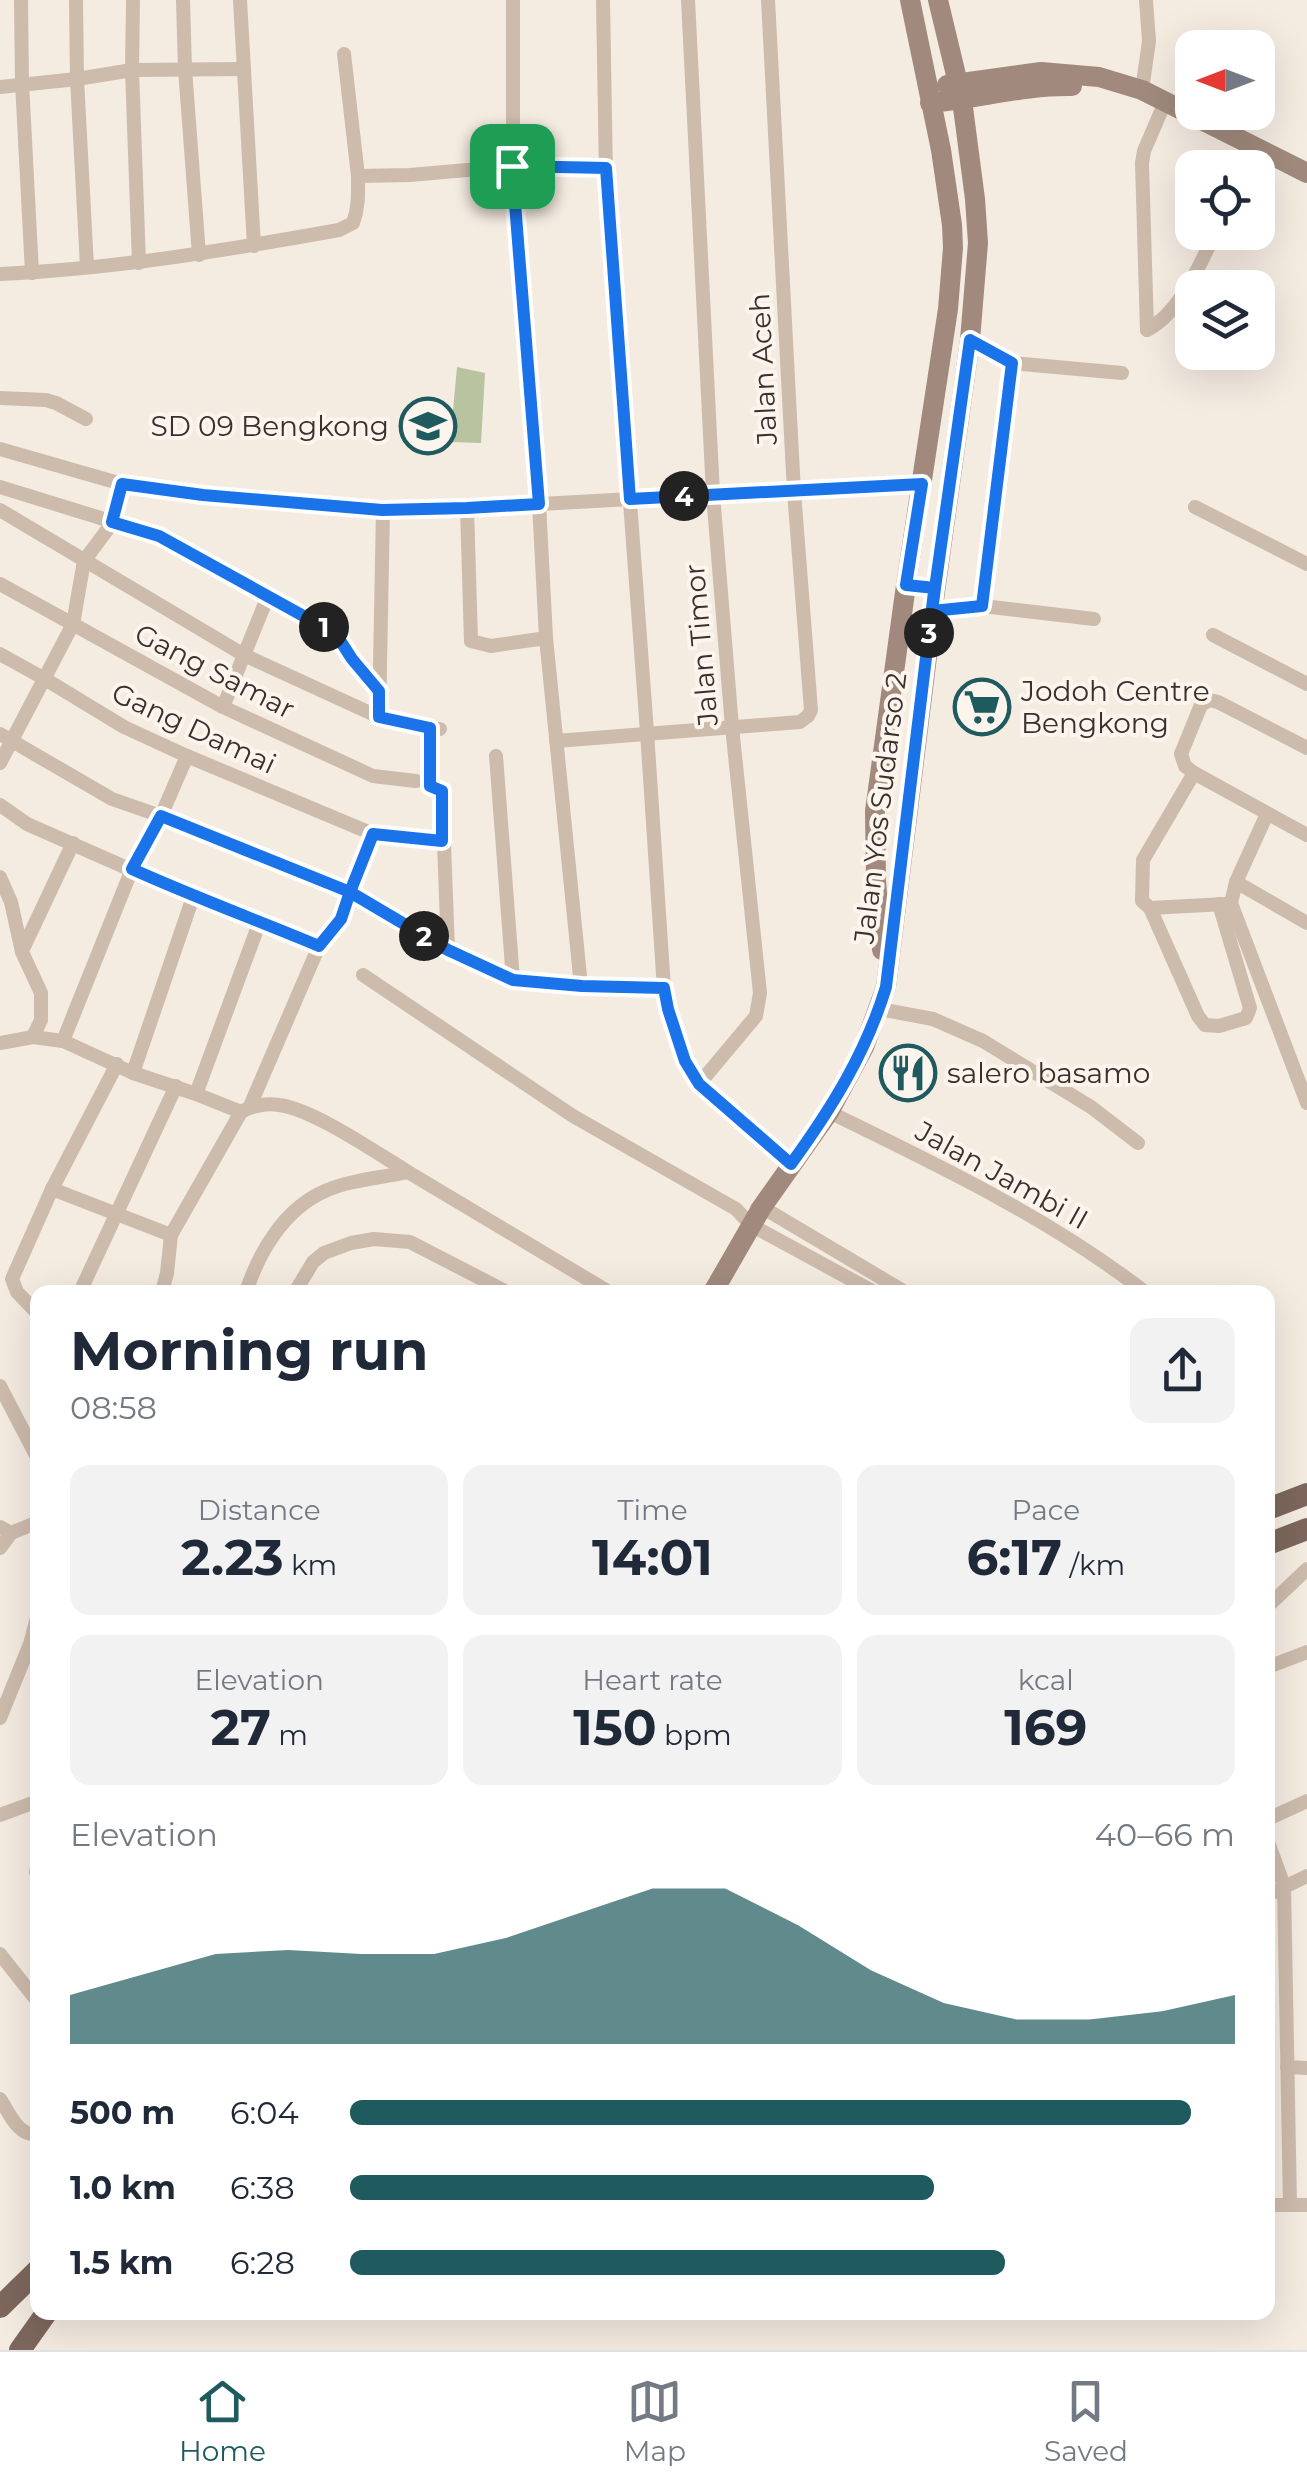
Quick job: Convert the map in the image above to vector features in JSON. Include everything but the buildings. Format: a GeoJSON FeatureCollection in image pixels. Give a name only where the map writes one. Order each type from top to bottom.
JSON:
{"type":"FeatureCollection","features":[{"type":"Feature","properties":{"kind":"main road","name":"Jalan Yos Sudarso 2"},"geometry":{"type":"LineString","coordinates":[[886,987],[876,882],[875,811],[948,309],[952,248],[949,202],[910,0]]}},
{"type":"Feature","properties":{"kind":"main road","name":"Jalan Yos Sudarso 2"},"geometry":{"type":"LineString","coordinates":[[717,1285],[757,1216],[829,1112],[864,1047],[886,987],[970,340],[978,243],[959,92],[938,0]]}},
{"type":"Feature","properties":{"kind":"main road"},"geometry":{"type":"LineString","coordinates":[[959,92],[1042,72],[1098,77],[1142,90],[1163,106]]}},
{"type":"Feature","properties":{"kind":"main road"},"geometry":{"type":"LineString","coordinates":[[929,95],[1099,87],[1163,106],[1249,150]]}},
{"type":"Feature","properties":{"kind":"main road"},"geometry":{"type":"LineString","coordinates":[[1275,161],[1307,173]]}},
{"type":"Feature","properties":{"kind":"main road"},"geometry":{"type":"LineString","coordinates":[[1275,166],[1307,188]]}},
{"type":"Feature","properties":{"kind":"main road"},"geometry":{"type":"LineString","coordinates":[[906,585],[935,588]]}},
{"type":"Feature","properties":{"kind":"main road"},"geometry":{"type":"LineString","coordinates":[[1275,1506],[1307,1494]]}},
{"type":"Feature","properties":{"kind":"main road"},"geometry":{"type":"LineString","coordinates":[[1275,1541],[1307,1529]]}},
{"type":"Feature","properties":{"kind":"main road"},"geometry":{"type":"LineString","coordinates":[[0,2307],[30,2278]]}},
{"type":"Feature","properties":{"kind":"main road"},"geometry":{"type":"LineString","coordinates":[[20,2350],[41,2320]]}},
{"type":"Feature","properties":{"kind":"street"},"geometry":{"type":"LineString","coordinates":[[21,0],[32,273]]}},
{"type":"Feature","properties":{"kind":"street"},"geometry":{"type":"LineString","coordinates":[[76,0],[87,267]]}},
{"type":"Feature","properties":{"kind":"street"},"geometry":{"type":"LineString","coordinates":[[132,0],[139,263]]}},
{"type":"Feature","properties":{"kind":"street"},"geometry":{"type":"LineString","coordinates":[[183,0],[200,256]]}},
{"type":"Feature","properties":{"kind":"street"},"geometry":{"type":"LineString","coordinates":[[240,0],[254,246]]}},
{"type":"Feature","properties":{"kind":"street"},"geometry":{"type":"LineString","coordinates":[[512,0],[512,166],[546,638],[582,986]]}},
{"type":"Feature","properties":{"kind":"street"},"geometry":{"type":"LineString","coordinates":[[603,0],[606,168],[664,988],[685,1061],[699,1084],[791,1164]]}},
{"type":"Feature","properties":{"kind":"street","name":"Jalan Timor"},"geometry":{"type":"LineString","coordinates":[[688,0],[712,494],[759,1005],[749,1024],[699,1084]]}},
{"type":"Feature","properties":{"kind":"street","name":"Jalan Aceh"},"geometry":{"type":"LineString","coordinates":[[556,741],[800,722],[811,710],[794,492],[768,0]]}},
{"type":"Feature","properties":{"kind":"street"},"geometry":{"type":"LineString","coordinates":[[1142,90],[1149,41],[1146,0]]}},
{"type":"Feature","properties":{"kind":"street"},"geometry":{"type":"LineString","coordinates":[[0,274],[200,256],[347,227],[353,223],[358,208],[358,176],[344,54]]}},
{"type":"Feature","properties":{"kind":"street"},"geometry":{"type":"LineString","coordinates":[[0,87],[132,70],[244,68]]}},
{"type":"Feature","properties":{"kind":"street"},"geometry":{"type":"LineString","coordinates":[[1163,106],[1142,163],[1147,330],[1173,307],[1206,250]]}},
{"type":"Feature","properties":{"kind":"street"},"geometry":{"type":"LineString","coordinates":[[358,176],[512,166],[606,168]]}},
{"type":"Feature","properties":{"kind":"street"},"geometry":{"type":"LineString","coordinates":[[970,340],[1012,363],[1122,373]]}},
{"type":"Feature","properties":{"kind":"street"},"geometry":{"type":"LineString","coordinates":[[982,606],[1012,363]]}},
{"type":"Feature","properties":{"kind":"street"},"geometry":{"type":"LineString","coordinates":[[0,398],[46,400],[86,419]]}},
{"type":"Feature","properties":{"kind":"street"},"geometry":{"type":"LineString","coordinates":[[0,449],[122,484],[382,510],[922,484]]}},
{"type":"Feature","properties":{"kind":"street"},"geometry":{"type":"LineString","coordinates":[[0,763],[6,738],[45,679],[73,624],[84,561],[112,522],[122,484]]}},
{"type":"Feature","properties":{"kind":"street"},"geometry":{"type":"LineString","coordinates":[[0,487],[159,536],[336,634],[379,691]]}},
{"type":"Feature","properties":{"kind":"street"},"geometry":{"type":"LineString","coordinates":[[1195,507],[1307,564]]}},
{"type":"Feature","properties":{"kind":"street"},"geometry":{"type":"LineString","coordinates":[[467,508],[471,641],[491,646],[546,638]]}},
{"type":"Feature","properties":{"kind":"street"},"geometry":{"type":"LineString","coordinates":[[0,510],[244,655],[379,717],[435,728],[430,786],[442,791],[448,950]]}},
{"type":"Feature","properties":{"kind":"street"},"geometry":{"type":"LineString","coordinates":[[379,717],[382,510]]}},
{"type":"Feature","properties":{"kind":"street","name":"Gang Samar"},"geometry":{"type":"LineString","coordinates":[[0,584],[223,708],[373,776],[416,781]]}},
{"type":"Feature","properties":{"kind":"street"},"geometry":{"type":"LineString","coordinates":[[223,708],[268,596]]}},
{"type":"Feature","properties":{"kind":"street"},"geometry":{"type":"LineString","coordinates":[[932,611],[982,606],[1094,619]]}},
{"type":"Feature","properties":{"kind":"street"},"geometry":{"type":"LineString","coordinates":[[1213,635],[1307,684]]}},
{"type":"Feature","properties":{"kind":"street","name":"Gang Damai"},"geometry":{"type":"LineString","coordinates":[[0,654],[124,728],[187,756],[373,834],[442,841]]}},
{"type":"Feature","properties":{"kind":"street"},"geometry":{"type":"LineString","coordinates":[[1307,748],[1210,700],[1201,706],[1181,754],[1184,766],[1194,773],[1307,835]]}},
{"type":"Feature","properties":{"kind":"street"},"geometry":{"type":"LineString","coordinates":[[6,738],[112,798],[350,892],[448,950],[513,980],[664,988]]}},
{"type":"Feature","properties":{"kind":"street"},"geometry":{"type":"LineString","coordinates":[[63,1041],[132,869],[187,756]]}},
{"type":"Feature","properties":{"kind":"street"},"geometry":{"type":"LineString","coordinates":[[496,756],[513,980]]}},
{"type":"Feature","properties":{"kind":"street"},"geometry":{"type":"LineString","coordinates":[[1194,773],[1142,860],[1142,901],[1150,908],[1192,1004],[1210,1027],[1246,1018],[1250,1008],[1225,904],[1267,814]]}},
{"type":"Feature","properties":{"kind":"street"},"geometry":{"type":"LineString","coordinates":[[0,805],[27,824],[193,897],[319,946]]}},
{"type":"Feature","properties":{"kind":"street"},"geometry":{"type":"LineString","coordinates":[[164,1285],[171,1235],[245,1109],[319,946],[341,919],[373,834]]}},
{"type":"Feature","properties":{"kind":"street"},"geometry":{"type":"LineString","coordinates":[[22,952],[72,842]]}},
{"type":"Feature","properties":{"kind":"street"},"geometry":{"type":"LineString","coordinates":[[0,877],[11,902],[22,952],[40,994],[41,1020],[33,1037]]}},
{"type":"Feature","properties":{"kind":"street"},"geometry":{"type":"LineString","coordinates":[[1236,882],[1307,923]]}},
{"type":"Feature","properties":{"kind":"street"},"geometry":{"type":"LineString","coordinates":[[133,1072],[193,897]]}},
{"type":"Feature","properties":{"kind":"street"},"geometry":{"type":"LineString","coordinates":[[1150,908],[1225,904]]}},
{"type":"Feature","properties":{"kind":"street"},"geometry":{"type":"LineString","coordinates":[[1225,904],[1307,1103]]}},
{"type":"Feature","properties":{"kind":"street"},"geometry":{"type":"LineString","coordinates":[[196,1094],[260,921]]}},
{"type":"Feature","properties":{"kind":"street"},"geometry":{"type":"LineString","coordinates":[[363,976],[573,1116],[736,1209],[891,1285]]}},
{"type":"Feature","properties":{"kind":"street"},"geometry":{"type":"LineString","coordinates":[[879,1009],[933,1019],[983,1041],[1091,1106],[1138,1144]]}},
{"type":"Feature","properties":{"kind":"street"},"geometry":{"type":"LineString","coordinates":[[0,1044],[33,1037],[63,1041],[133,1072],[245,1109],[280,1105],[308,1114],[597,1285]]}},
{"type":"Feature","properties":{"kind":"street"},"geometry":{"type":"LineString","coordinates":[[30,1306],[17,1292],[12,1279],[52,1188],[117,1064]]}},
{"type":"Feature","properties":{"kind":"street"},"geometry":{"type":"LineString","coordinates":[[83,1285],[176,1086]]}},
{"type":"Feature","properties":{"kind":"street","name":"Jalan Jambi II"},"geometry":{"type":"LineString","coordinates":[[829,1112],[1024,1212],[1136,1285]]}},
{"type":"Feature","properties":{"kind":"street"},"geometry":{"type":"LineString","coordinates":[[248,1285],[255,1266],[276,1233],[300,1204],[350,1183],[408,1172]]}},
{"type":"Feature","properties":{"kind":"street"},"geometry":{"type":"LineString","coordinates":[[52,1188],[171,1235]]}},
{"type":"Feature","properties":{"kind":"street"},"geometry":{"type":"LineString","coordinates":[[757,1216],[863,1285]]}},
{"type":"Feature","properties":{"kind":"street"},"geometry":{"type":"LineString","coordinates":[[300,1285],[312,1262],[324,1254],[351,1242],[374,1239],[410,1242],[493,1285]]}},
{"type":"Feature","properties":{"kind":"street"},"geometry":{"type":"LineString","coordinates":[[0,1386],[30,1444]]}},
{"type":"Feature","properties":{"kind":"street"},"geometry":{"type":"LineString","coordinates":[[0,1548],[6,1530]]}},
{"type":"Feature","properties":{"kind":"street"},"geometry":{"type":"LineString","coordinates":[[1275,1599],[1307,1569]]}},
{"type":"Feature","properties":{"kind":"street"},"geometry":{"type":"LineString","coordinates":[[0,1718],[30,1644]]}},
{"type":"Feature","properties":{"kind":"street"},"geometry":{"type":"LineString","coordinates":[[1275,1664],[1307,1652]]}},
{"type":"Feature","properties":{"kind":"street"},"geometry":{"type":"LineString","coordinates":[[1275,1815],[1307,1801]]}},
{"type":"Feature","properties":{"kind":"street"},"geometry":{"type":"LineString","coordinates":[[0,1814],[30,1804]]}},
{"type":"Feature","properties":{"kind":"street"},"geometry":{"type":"LineString","coordinates":[[1275,1861],[1284,1886],[1290,2205]]}},
{"type":"Feature","properties":{"kind":"street"},"geometry":{"type":"LineString","coordinates":[[1275,1892],[1307,1876]]}},
{"type":"Feature","properties":{"kind":"street"},"geometry":{"type":"LineString","coordinates":[[0,1954],[30,1992]]}},
{"type":"Feature","properties":{"kind":"street"},"geometry":{"type":"LineString","coordinates":[[1287,2067],[1307,2068]]}},
{"type":"Feature","properties":{"kind":"street"},"geometry":{"type":"LineString","coordinates":[[0,2099],[22,2131],[30,2135]]}},
{"type":"Feature","properties":{"kind":"street"},"geometry":{"type":"LineString","coordinates":[[1275,2205],[1307,2205]]}},
{"type":"Feature","properties":{"kind":"green space"},"geometry":{"type":"Polygon","coordinates":[[[457,367],[485,373],[481,443],[450,442],[457,367]]]}},
{"type":"Feature","properties":{"kind":"place","name":"SD 09 Bengkong"},"geometry":{"type":"Point","coordinates":[428,426]}},
{"type":"Feature","properties":{"kind":"place","name":"Jodoh Centre Bengkong"},"geometry":{"type":"Point","coordinates":[982,707]}},
{"type":"Feature","properties":{"kind":"place","name":"salero basamo"},"geometry":{"type":"Point","coordinates":[908,1073]}},
{"type":"Feature","properties":{"kind":"route"},"geometry":{"type":"LineString","coordinates":[[512,166],[539,504],[382,510],[122,484],[112,522],[159,536],[336,634],[379,691],[379,717],[430,728],[430,786],[442,791],[442,841],[373,834],[350,892],[161,816],[132,869],[319,946],[336,929],[350,892],[448,950],[513,980],[664,988],[685,1061],[699,1084],[791,1164],[829,1112],[864,1047],[886,987],[934,592],[935,588],[951,487],[970,340],[1012,363],[982,606],[932,611],[935,588],[906,585],[922,484],[630,499],[606,168],[512,166]]}}]}
